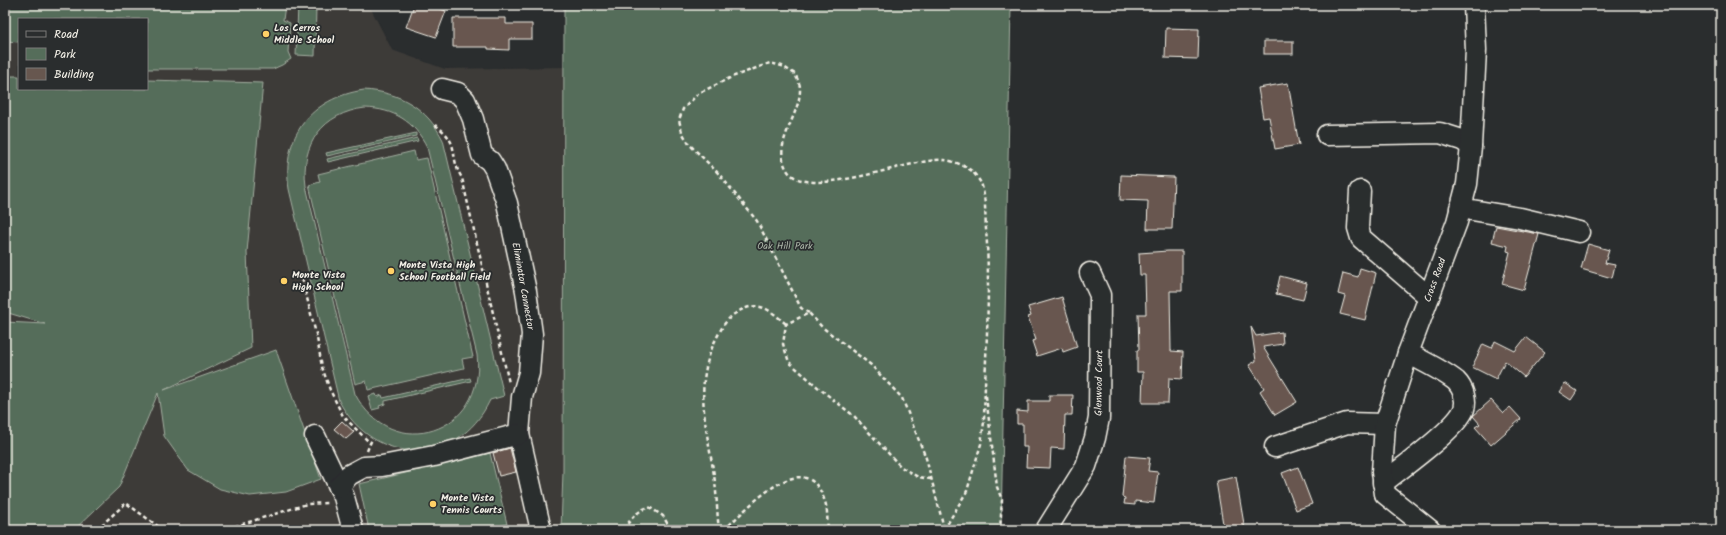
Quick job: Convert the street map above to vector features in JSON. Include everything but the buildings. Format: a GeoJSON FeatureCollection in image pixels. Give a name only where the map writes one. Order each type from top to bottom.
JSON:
{"type":"FeatureCollection","features":[{"type":"Feature","properties":{"kind":"street","name":"Cross Road"},"geometry":{"type":"LineString","coordinates":[[1383,483],[1385,424],[1467,184],[1471,146],[1476,50],[1474,5]]}},
{"type":"Feature","properties":{"kind":"street","name":"Eliminator Connector"},"geometry":{"type":"LineString","coordinates":[[442,89],[458,93],[465,100],[473,119],[482,155],[490,161],[495,169],[507,203],[526,291],[532,334],[529,373],[522,397],[519,434],[541,530]]}},
{"type":"Feature","properties":{"kind":"street"},"geometry":{"type":"LineString","coordinates":[[1328,135],[1440,133],[1462,140],[1471,146]]}},
{"type":"Feature","properties":{"kind":"street"},"geometry":{"type":"LineString","coordinates":[[1360,191],[1358,228],[1361,238],[1429,297]]}},
{"type":"Feature","properties":{"kind":"street"},"geometry":{"type":"LineString","coordinates":[[1460,208],[1520,218],[1579,232]]}},
{"type":"Feature","properties":{"kind":"street","name":"Glenwood Court"},"geometry":{"type":"LineString","coordinates":[[1046,530],[1086,466],[1095,438],[1099,418],[1100,294],[1090,273]]}},
{"type":"Feature","properties":{"kind":"street"},"geometry":{"type":"LineString","coordinates":[[1408,353],[1456,382],[1465,399],[1464,409],[1454,425],[1383,483],[1385,494],[1430,530]]}},
{"type":"Feature","properties":{"kind":"street"},"geometry":{"type":"LineString","coordinates":[[1275,447],[1347,423],[1385,424]]}},
{"type":"Feature","properties":{"kind":"street"},"geometry":{"type":"LineString","coordinates":[[342,492],[349,475],[364,467],[382,466],[434,456],[519,434]]}},
{"type":"Feature","properties":{"kind":"street"},"geometry":{"type":"LineString","coordinates":[[315,436],[342,492],[353,530]]}},
{"type":"Feature","properties":{"kind":"path"},"geometry":{"type":"LineString","coordinates":[[770,63],[782,66],[795,74],[800,88],[799,99],[782,150],[783,160],[787,171],[798,179],[819,183],[847,179],[925,161],[944,160],[959,163],[974,173],[981,184],[988,259],[984,422],[974,468],[967,491],[944,529],[926,458],[902,398],[871,365],[822,327],[809,313],[801,308],[757,221],[719,174],[689,144],[682,132],[679,120],[683,109],[699,93],[732,77],[770,63]]}},
{"type":"Feature","properties":{"kind":"path"},"geometry":{"type":"LineString","coordinates":[[435,125],[450,138],[459,173],[462,178],[509,384]]}},
{"type":"Feature","properties":{"kind":"path"},"geometry":{"type":"LineString","coordinates":[[302,278],[318,338],[322,367],[330,390],[343,416],[370,443]]}},
{"type":"Feature","properties":{"kind":"path"},"geometry":{"type":"LineString","coordinates":[[719,530],[715,483],[702,402],[708,355],[722,327],[732,316],[745,307],[753,305],[761,306],[786,324]]}},
{"type":"Feature","properties":{"kind":"path"},"geometry":{"type":"LineString","coordinates":[[786,324],[809,313]]}},
{"type":"Feature","properties":{"kind":"path"},"geometry":{"type":"LineString","coordinates":[[786,324],[784,344],[788,362],[820,390],[854,416],[900,467],[918,477],[931,479]]}},
{"type":"Feature","properties":{"kind":"path"},"geometry":{"type":"LineString","coordinates":[[984,387],[997,487],[1002,500],[1000,530]]}},
{"type":"Feature","properties":{"kind":"path"},"geometry":{"type":"LineString","coordinates":[[724,530],[772,486],[789,478],[799,477],[811,480],[825,500],[828,530]]}},
{"type":"Feature","properties":{"kind":"path"},"geometry":{"type":"LineString","coordinates":[[207,530],[233,527],[287,509],[316,503],[327,502],[337,507],[342,492]]}},
{"type":"Feature","properties":{"kind":"path"},"geometry":{"type":"LineString","coordinates":[[96,530],[126,503],[163,530]]}},
{"type":"Feature","properties":{"kind":"path"},"geometry":{"type":"LineString","coordinates":[[624,530],[634,516],[641,510],[649,507],[663,516],[670,530]]}},
{"type":"Feature","properties":{"kind":"shaded area","name":"Monte Vista High School"},"geometry":{"type":"Polygon","coordinates":[[[5,5],[369,5],[392,50],[445,69],[564,67],[563,472],[561,530],[5,530],[5,5]]]}},
{"type":"Feature","properties":{"kind":"green space","name":"Los Cerros Middle School"},"geometry":{"type":"Polygon","coordinates":[[[5,5],[285,5],[283,20],[290,23],[288,52],[291,59],[273,69],[148,69],[148,18],[18,18],[18,42],[5,41],[5,5]]]}},
{"type":"Feature","properties":{"kind":"green space"},"geometry":{"type":"Polygon","coordinates":[[[298,5],[316,5],[315,56],[296,55],[298,5]]]}},
{"type":"Feature","properties":{"kind":"green space","name":"Oak Hill Park"},"geometry":{"type":"Polygon","coordinates":[[[564,5],[1011,5],[1001,530],[561,530],[563,472],[564,5]]]}},
{"type":"Feature","properties":{"kind":"green space"},"geometry":{"type":"Polygon","coordinates":[[[5,76],[18,76],[18,90],[148,90],[148,80],[263,83],[247,252],[251,348],[164,390],[276,350],[321,479],[286,492],[250,496],[220,489],[188,470],[164,436],[158,393],[119,487],[74,530],[5,530],[5,322],[45,324],[5,312],[5,76]]]}},
{"type":"Feature","properties":{"kind":"green space"},"geometry":{"type":"Polygon","coordinates":[[[364,90],[377,91],[401,98],[429,119],[443,140],[504,396],[490,400],[476,422],[458,438],[437,448],[416,451],[394,448],[373,438],[354,423],[339,401],[289,189],[288,170],[290,152],[295,136],[304,123],[315,111],[329,101],[345,94],[364,90]],[[365,108],[350,111],[337,116],[326,124],[311,144],[305,171],[306,186],[355,394],[371,416],[391,428],[412,433],[434,430],[453,420],[467,404],[476,382],[477,355],[427,147],[416,130],[409,123],[394,114],[365,108]]]}},
{"type":"Feature","properties":{"kind":"green space"},"geometry":{"type":"Polygon","coordinates":[[[416,133],[416,136],[327,156],[326,153],[416,133]]]}},
{"type":"Feature","properties":{"kind":"green space"},"geometry":{"type":"Polygon","coordinates":[[[417,138],[418,141],[328,162],[327,159],[417,138]]]}},
{"type":"Feature","properties":{"kind":"green space","name":"Monte Vista High School Football Field"},"geometry":{"type":"Polygon","coordinates":[[[414,151],[416,160],[427,158],[473,357],[462,359],[464,368],[368,390],[366,381],[355,384],[309,185],[320,182],[318,174],[414,151]]]}},
{"type":"Feature","properties":{"kind":"green space"},"geometry":{"type":"Polygon","coordinates":[[[470,378],[471,381],[385,401],[385,404],[379,406],[380,408],[372,410],[368,396],[376,394],[377,397],[382,395],[383,398],[470,378]]]}},
{"type":"Feature","properties":{"kind":"green space","name":"Monte Vista Tennis Courts"},"geometry":{"type":"Polygon","coordinates":[[[490,453],[507,524],[500,526],[501,530],[369,530],[359,484],[490,453]]]}},
{"type":"Feature","properties":{"kind":"place","name":"Los Cerros Middle School"},"geometry":{"type":"Point","coordinates":[266,34]}},
{"type":"Feature","properties":{"kind":"place","name":"Monte Vista High School Football Field"},"geometry":{"type":"Point","coordinates":[391,271]}},
{"type":"Feature","properties":{"kind":"place","name":"Monte Vista High School"},"geometry":{"type":"Point","coordinates":[284,281]}},
{"type":"Feature","properties":{"kind":"place","name":"Monte Vista Tennis Courts"},"geometry":{"type":"Point","coordinates":[433,504]}}]}
